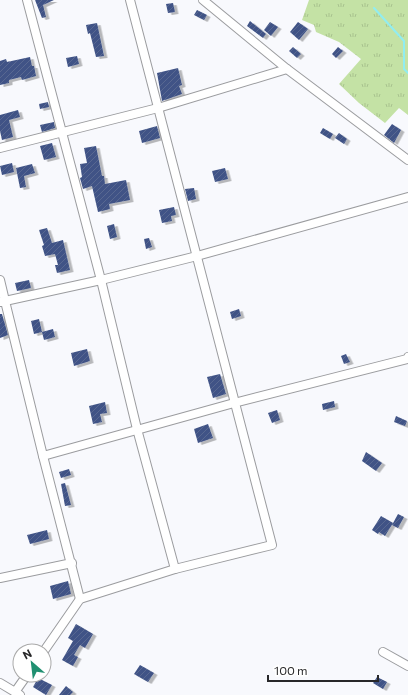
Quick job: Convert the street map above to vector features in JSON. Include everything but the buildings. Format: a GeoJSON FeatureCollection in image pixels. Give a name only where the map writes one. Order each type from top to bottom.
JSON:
{"type":"FeatureCollection","features":[{"type":"Feature","properties":{"kind":"street"},"geometry":{"type":"LineString","coordinates":[[27,0],[101,280],[137,430],[175,570]]}},
{"type":"Feature","properties":{"kind":"street"},"geometry":{"type":"LineString","coordinates":[[50,643],[80,599],[175,570],[272,545],[130,0]]}},
{"type":"Feature","properties":{"kind":"street"},"geometry":{"type":"LineString","coordinates":[[203,0],[287,69],[408,160]]}},
{"type":"Feature","properties":{"kind":"street"},"geometry":{"type":"LineString","coordinates":[[0,148],[158,108],[287,69]]}},
{"type":"Feature","properties":{"kind":"street"},"geometry":{"type":"LineString","coordinates":[[3,301],[101,280],[197,256],[408,197]]}},
{"type":"Feature","properties":{"kind":"street"},"geometry":{"type":"LineString","coordinates":[[0,280],[3,301],[72,563],[80,599]]}},
{"type":"Feature","properties":{"kind":"street"},"geometry":{"type":"LineString","coordinates":[[43,456],[234,403],[408,359]]}},
{"type":"Feature","properties":{"kind":"street"},"geometry":{"type":"LineString","coordinates":[[0,578],[72,563]]}},
{"type":"Feature","properties":{"kind":"street"},"geometry":{"type":"LineString","coordinates":[[383,652],[408,666]]}},
{"type":"Feature","properties":{"kind":"street"},"geometry":{"type":"LineString","coordinates":[[0,683],[18,693],[23,683]]}},
{"type":"Feature","properties":{"kind":"green space"},"geometry":{"type":"Polygon","coordinates":[[[309,0],[408,0],[408,115],[399,108],[385,123],[359,103],[339,84],[361,59],[339,42],[316,32],[314,25],[302,20],[309,0]]]}},
{"type":"Feature","properties":{"kind":"waterway"},"geometry":{"type":"LineString","coordinates":[[374,8],[404,41],[404,69],[408,73]]}}]}
